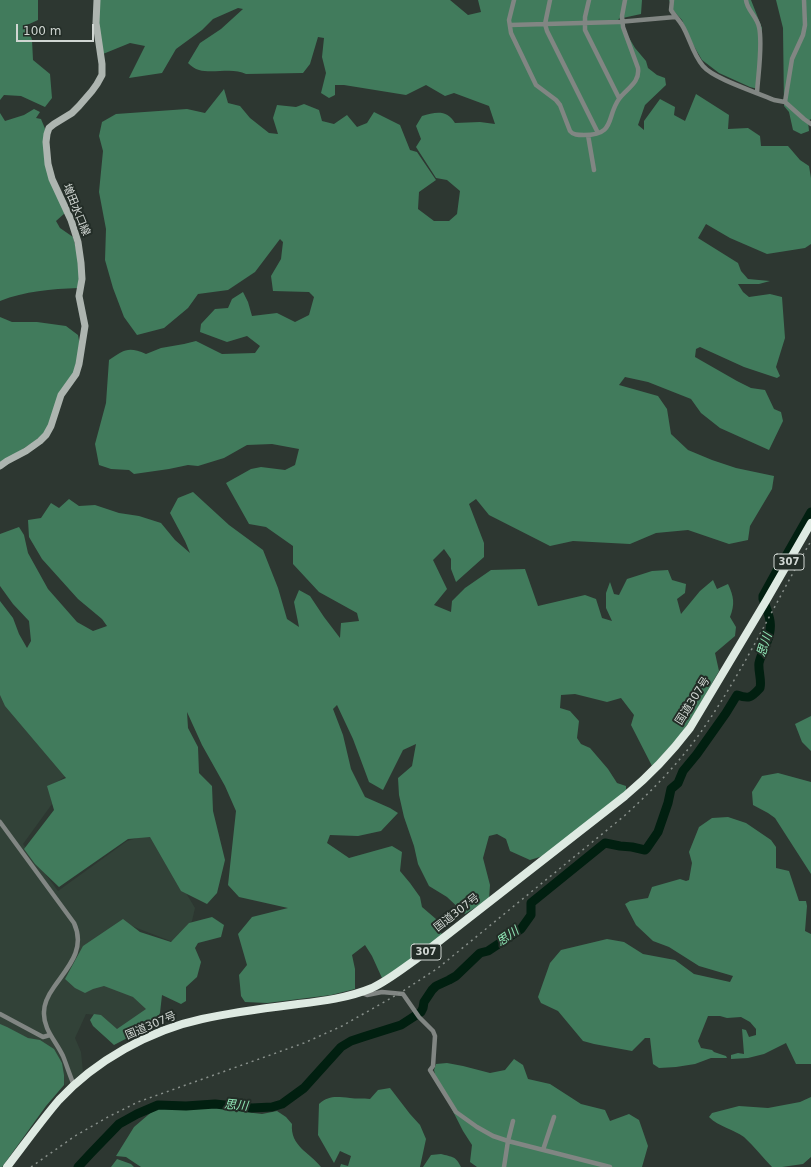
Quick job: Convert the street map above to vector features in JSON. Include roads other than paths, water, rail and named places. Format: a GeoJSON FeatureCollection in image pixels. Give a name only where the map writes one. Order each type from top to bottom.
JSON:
{"type":"FeatureCollection","features":[{"type":"Feature","properties":{"kind":"highway","name":"国道307号"},"geometry":{"type":"LineString","coordinates":[[7,1167],[59,1101],[74,1085],[104,1062],[153,1034],[202,1018],[336,999],[372,988],[396,974],[639,784],[668,755],[690,728],[765,603],[811,522]]}},
{"type":"Feature","properties":{"kind":"main road","name":"増田水口線"},"geometry":{"type":"LineString","coordinates":[[0,466],[26,451],[46,435],[51,426],[62,395],[76,374],[79,364],[85,326],[79,296],[82,279],[82,263],[74,227],[52,179],[48,164],[46,142],[49,128],[72,113],[79,106],[92,91],[102,74],[96,23],[97,0]]}},
{"type":"Feature","properties":{"kind":"street"},"geometry":{"type":"LineString","coordinates":[[514,0],[509,20],[511,32],[536,85],[556,100],[560,105],[570,131],[579,135],[588,135],[604,130],[608,126],[619,98],[637,78],[638,68],[622,22],[624,0]]}},
{"type":"Feature","properties":{"kind":"street"},"geometry":{"type":"LineString","coordinates":[[550,0],[545,24],[547,31],[598,133]]}},
{"type":"Feature","properties":{"kind":"street"},"geometry":{"type":"LineString","coordinates":[[588,0],[585,30],[619,98]]}},
{"type":"Feature","properties":{"kind":"street"},"geometry":{"type":"LineString","coordinates":[[672,0],[671,10],[681,23],[695,54],[703,66],[715,76],[774,100],[785,102],[811,124]]}},
{"type":"Feature","properties":{"kind":"street"},"geometry":{"type":"LineString","coordinates":[[746,0],[746,4],[758,22],[760,29],[757,93]]}},
{"type":"Feature","properties":{"kind":"street"},"geometry":{"type":"LineString","coordinates":[[785,102],[792,59],[805,25],[804,0]]}},
{"type":"Feature","properties":{"kind":"street"},"geometry":{"type":"LineString","coordinates":[[510,25],[622,22],[675,17]]}},
{"type":"Feature","properties":{"kind":"street"},"geometry":{"type":"LineString","coordinates":[[588,135],[594,170]]}},
{"type":"Feature","properties":{"kind":"street"},"geometry":{"type":"LineString","coordinates":[[0,822],[78,930],[78,949],[44,1006],[44,1020],[46,1027],[63,1056],[74,1085]]}},
{"type":"Feature","properties":{"kind":"street"},"geometry":{"type":"LineString","coordinates":[[360,992],[367,995],[382,992],[403,994],[419,1017],[433,1031],[436,1036],[433,1066],[430,1070],[456,1112],[493,1136],[610,1167]]}},
{"type":"Feature","properties":{"kind":"street"},"geometry":{"type":"LineString","coordinates":[[0,1014],[44,1037],[50,1035]]}},
{"type":"Feature","properties":{"kind":"street"},"geometry":{"type":"LineString","coordinates":[[543,1150],[554,1117]]}},
{"type":"Feature","properties":{"kind":"street"},"geometry":{"type":"LineString","coordinates":[[504,1167],[513,1121]]}},
{"type":"Feature","properties":{"kind":"waterway","name":"思川"},"geometry":{"type":"LineString","coordinates":[[782,563],[811,512]]}},
{"type":"Feature","properties":{"kind":"waterway","name":"思川"},"geometry":{"type":"LineString","coordinates":[[78,1167],[119,1124],[158,1105],[186,1106],[215,1104],[252,1108],[272,1107],[282,1104],[304,1088],[341,1047],[351,1041],[401,1025],[421,1012],[424,1002],[436,986],[456,976],[480,953],[488,951],[521,929],[531,915],[531,903],[605,843],[645,850],[658,832],[671,789],[678,783],[683,771],[697,754],[737,695],[750,697],[760,688],[761,682],[759,663],[770,630],[769,615],[763,596],[779,567]]}},
{"type":"Feature","properties":{"kind":"railway"},"geometry":{"type":"LineString","coordinates":[[31,1167],[75,1136],[138,1102],[304,1043],[342,1026],[400,993],[438,968],[623,817],[675,764],[694,741],[718,707],[746,660],[811,541]]}}]}
